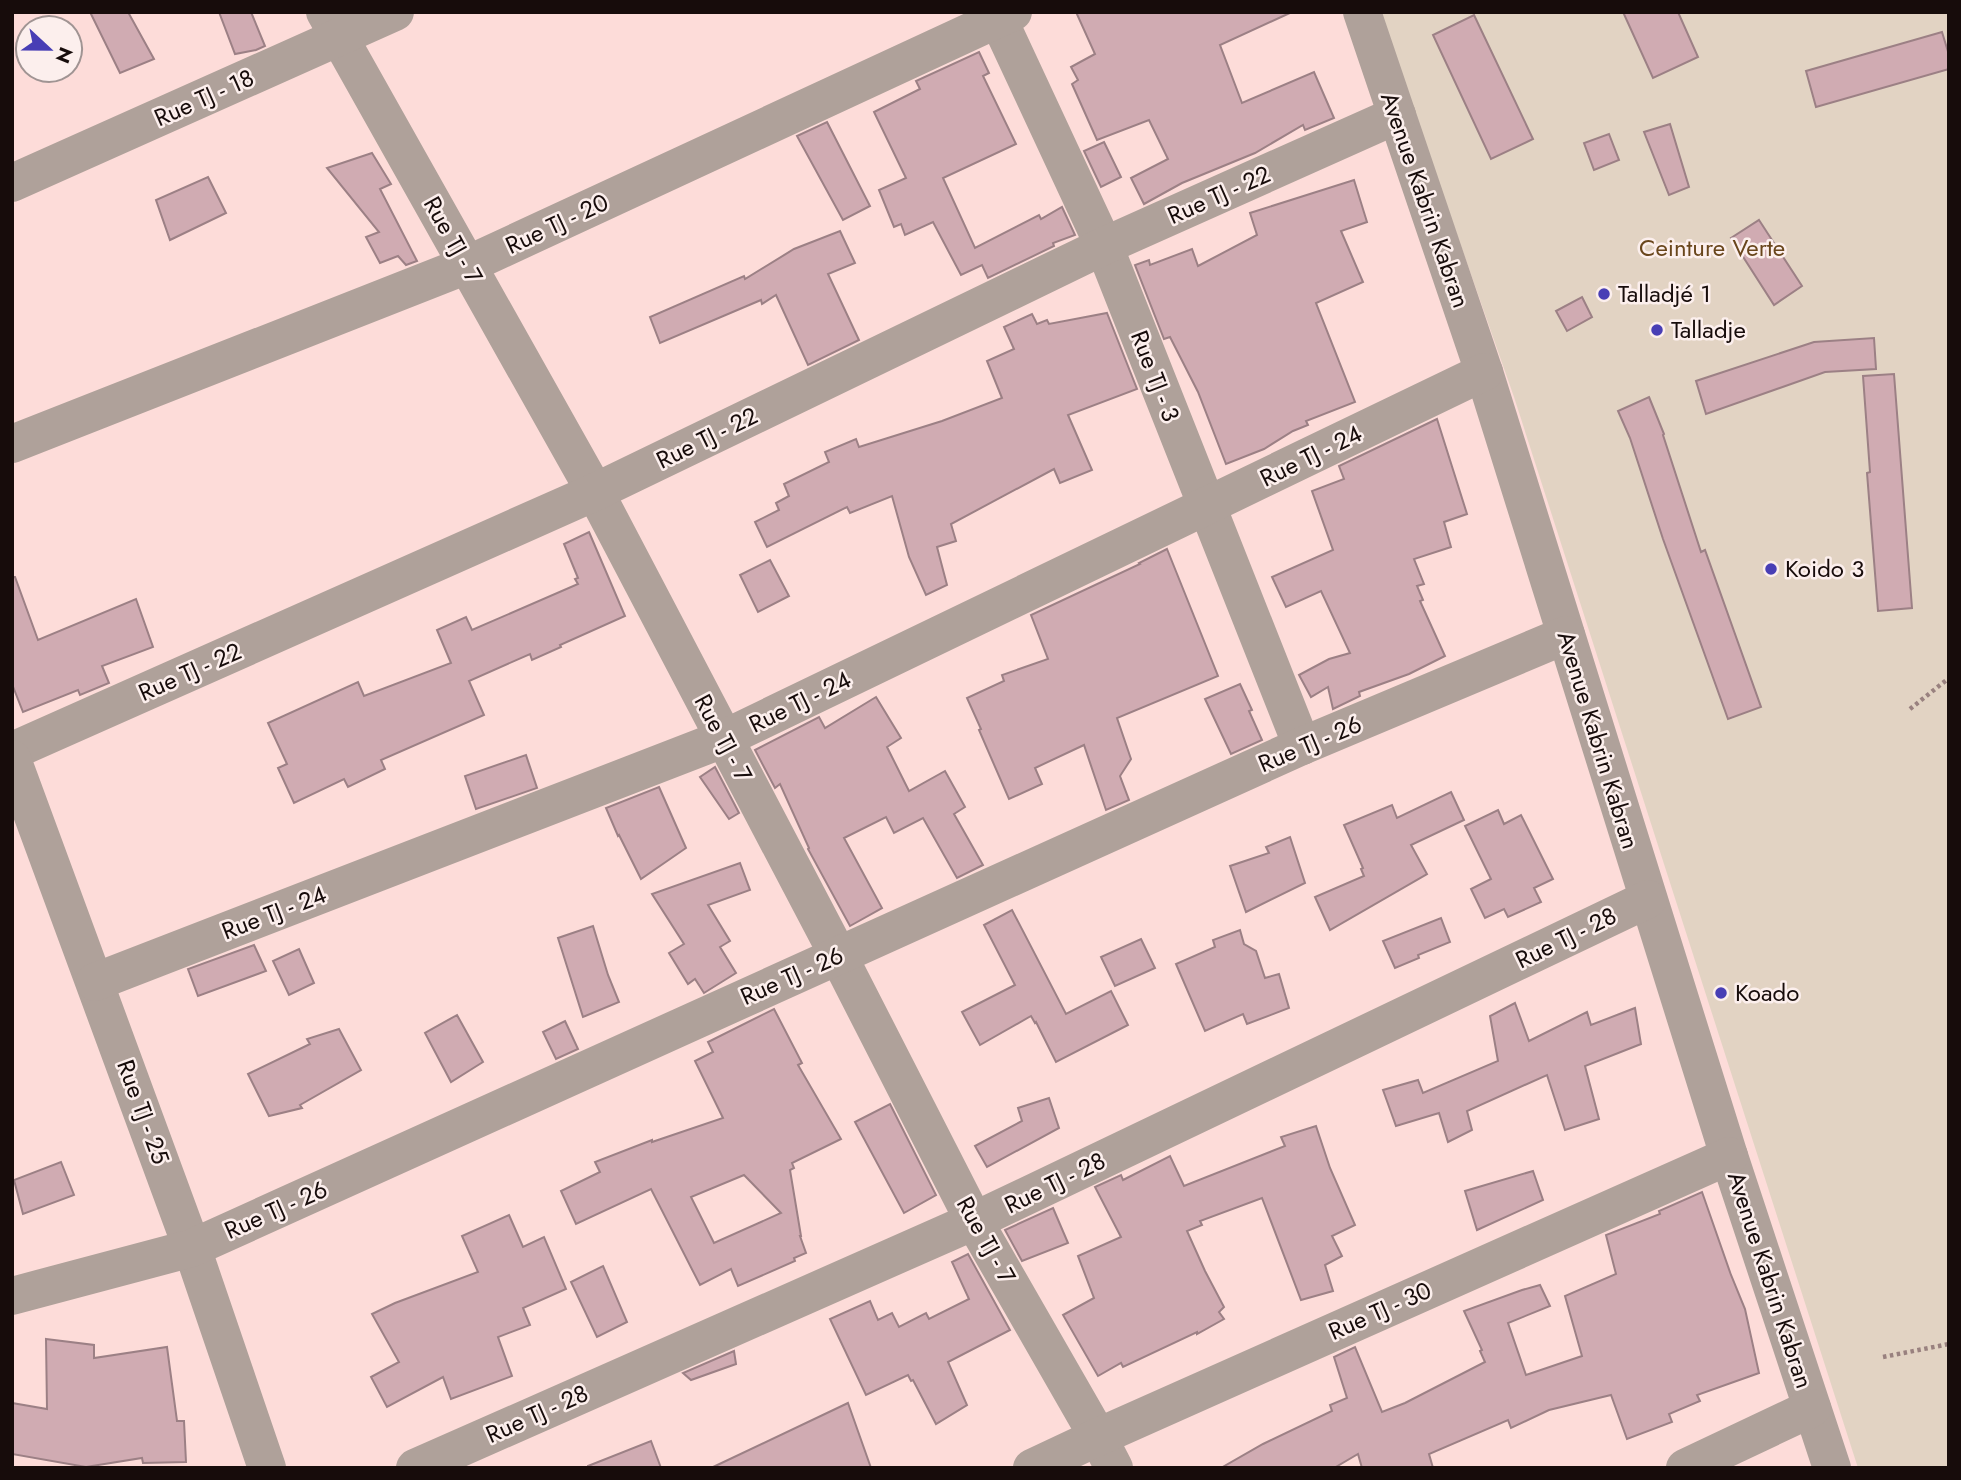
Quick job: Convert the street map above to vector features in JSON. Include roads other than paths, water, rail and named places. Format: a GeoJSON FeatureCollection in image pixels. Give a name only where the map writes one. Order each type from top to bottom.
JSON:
{"type":"FeatureCollection","features":[{"type":"Feature","properties":{"kind":"street","name":"Rue TJ - 18"},"geometry":{"type":"LineString","coordinates":[[12,183],[332,25],[395,12]]}},
{"type":"Feature","properties":{"kind":"street","name":"Avenue Kabrin Kabran"},"geometry":{"type":"LineString","coordinates":[[1362,12],[1484,372],[1728,1156],[1832,1468]]}},
{"type":"Feature","properties":{"kind":"street","name":"Rue TJ - 3"},"geometry":{"type":"LineString","coordinates":[[1002,15],[1104,246],[1302,746]]}},
{"type":"Feature","properties":{"kind":"street","name":"Rue TJ - 20"},"geometry":{"type":"LineString","coordinates":[[12,444],[467,265],[1002,15]]}},
{"type":"Feature","properties":{"kind":"street","name":"Rue TJ - 7"},"geometry":{"type":"LineString","coordinates":[[332,25],[594,492],[974,1221],[1106,1452]]}},
{"type":"Feature","properties":{"kind":"street","name":"Rue TJ - 22"},"geometry":{"type":"LineString","coordinates":[[12,751],[594,492],[1104,246],[1397,115]]}},
{"type":"Feature","properties":{"kind":"street","name":"Rue TJ - 24"},"geometry":{"type":"LineString","coordinates":[[95,982],[723,739],[1484,372]]}},
{"type":"Feature","properties":{"kind":"street","name":"Rue TJ - 26"},"geometry":{"type":"LineString","coordinates":[[12,1296],[192,1248],[1302,746],[1566,635]]}},
{"type":"Feature","properties":{"kind":"street","name":"Rue TJ - 25"},"geometry":{"type":"LineString","coordinates":[[12,758],[192,1248],[267,1468]]}},
{"type":"Feature","properties":{"kind":"street","name":"Rue TJ - 28"},"geometry":{"type":"LineString","coordinates":[[415,1468],[974,1221],[1648,899]]}},
{"type":"Feature","properties":{"kind":"street","name":"Rue TJ - 30"},"geometry":{"type":"LineString","coordinates":[[1032,1468],[1106,1452],[1728,1156]]}},
{"type":"Feature","properties":{"kind":"street"},"geometry":{"type":"LineString","coordinates":[[1685,1468],[1812,1408]]}},
{"type":"Feature","properties":{"kind":"place","name":"Talladjé 1"},"geometry":{"type":"Point","coordinates":[1604,294]}},
{"type":"Feature","properties":{"kind":"place","name":"Talladje"},"geometry":{"type":"Point","coordinates":[1657,330]}},
{"type":"Feature","properties":{"kind":"place","name":"Koido 3"},"geometry":{"type":"Point","coordinates":[1771,569]}},
{"type":"Feature","properties":{"kind":"place","name":"Koado"},"geometry":{"type":"Point","coordinates":[1721,993]}},
{"type":"Feature","properties":{"kind":"park label","name":"Ceinture Verte"},"geometry":{"type":"Point","coordinates":[1712,248]}}]}
